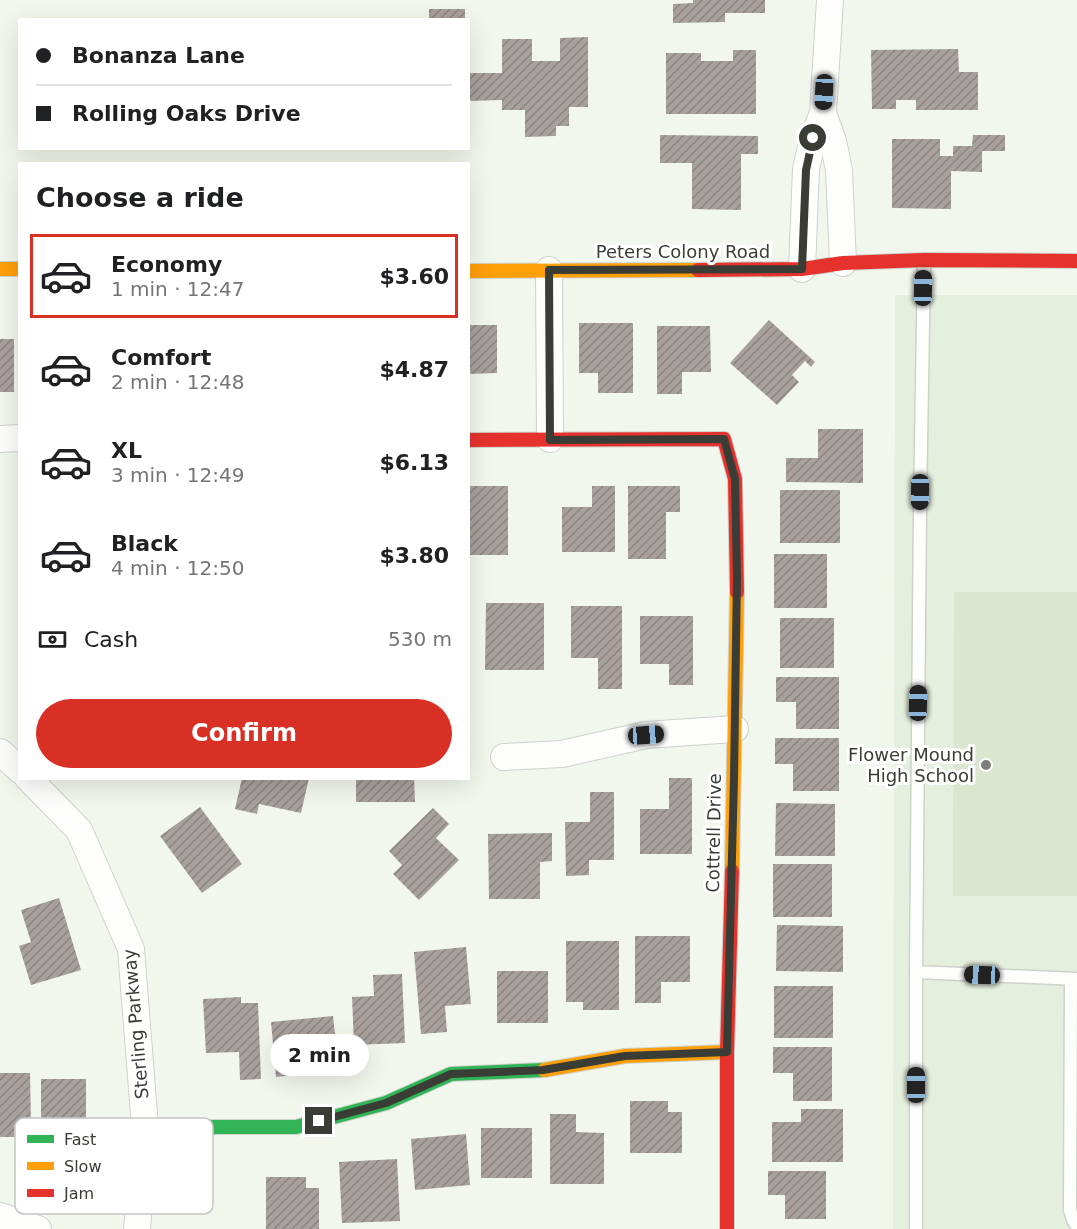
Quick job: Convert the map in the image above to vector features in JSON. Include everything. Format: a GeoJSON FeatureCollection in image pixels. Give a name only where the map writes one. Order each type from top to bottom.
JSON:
{"type":"FeatureCollection","features":[{"type":"Feature","properties":{"kind":"street"},"geometry":{"type":"LineString","coordinates":[[802,269],[806,170],[813,138],[823,113],[830,0]]}},
{"type":"Feature","properties":{"kind":"street"},"geometry":{"type":"LineString","coordinates":[[823,113],[833,141],[839,170],[843,263]]}},
{"type":"Feature","properties":{"kind":"street","name":"Peters Colony Road"},"geometry":{"type":"LineString","coordinates":[[470,271],[802,269],[843,263],[924,260],[1077,261]]}},
{"type":"Feature","properties":{"kind":"street"},"geometry":{"type":"LineString","coordinates":[[0,269],[18,269]]}},
{"type":"Feature","properties":{"kind":"street"},"geometry":{"type":"LineString","coordinates":[[470,440],[550,440],[549,270]]}},
{"type":"Feature","properties":{"kind":"street"},"geometry":{"type":"LineString","coordinates":[[0,439],[18,438]]}},
{"type":"Feature","properties":{"kind":"street","name":"Cottrell Drive"},"geometry":{"type":"LineString","coordinates":[[550,440],[724,439],[735,479],[737,577],[727,1052],[727,1229]]}},
{"type":"Feature","properties":{"kind":"street"},"geometry":{"type":"LineString","coordinates":[[504,757],[562,754],[646,735],[735,729]]}},
{"type":"Feature","properties":{"kind":"street"},"geometry":{"type":"LineString","coordinates":[[0,752],[18,768]]}},
{"type":"Feature","properties":{"kind":"street","name":"Sterling Parkway"},"geometry":{"type":"LineString","coordinates":[[30,780],[79,830],[131,949],[144,1118]]}},
{"type":"Feature","properties":{"kind":"street"},"geometry":{"type":"LineString","coordinates":[[213,1127],[296,1127],[386,1103],[451,1074],[543,1070],[625,1056],[727,1052]]}},
{"type":"Feature","properties":{"kind":"street","name":"Sterling Parkway"},"geometry":{"type":"LineString","coordinates":[[137,1229],[138,1214]]}},
{"type":"Feature","properties":{"kind":"street"},"geometry":{"type":"LineString","coordinates":[[0,1216],[38,1229]]}},
{"type":"Feature","properties":{"kind":"lane"},"geometry":{"type":"LineString","coordinates":[[916,1229],[916,972],[924,260]]}},
{"type":"Feature","properties":{"kind":"lane"},"geometry":{"type":"LineString","coordinates":[[916,972],[1074,979],[1070,1210],[1077,1226]]}},
{"type":"Feature","properties":{"kind":"shaded area","name":"Flower Mound High School"},"geometry":{"type":"Polygon","coordinates":[[[895,295],[1077,295],[1077,1229],[893,1229],[895,295]]]}},
{"type":"Feature","properties":{"kind":"shaded area"},"geometry":{"type":"Polygon","coordinates":[[[954,592],[1077,592],[1077,896],[953,896],[954,592]]]}},
{"type":"Feature","properties":{"kind":"building"},"geometry":{"type":"Polygon","coordinates":[[[693,0],[765,0],[765,13],[725,13],[725,22],[673,23],[673,4],[693,3],[693,0]]]}},
{"type":"Feature","properties":{"kind":"building"},"geometry":{"type":"Polygon","coordinates":[[[429,9],[465,9],[465,18],[429,18],[429,9]]]}},
{"type":"Feature","properties":{"kind":"building"},"geometry":{"type":"Polygon","coordinates":[[[588,37],[588,107],[569,107],[569,126],[556,126],[556,136],[525,137],[525,110],[502,110],[502,100],[470,101],[470,73],[502,73],[502,39],[532,39],[532,61],[560,61],[560,38],[588,37]]]}},
{"type":"Feature","properties":{"kind":"building"},"geometry":{"type":"Polygon","coordinates":[[[958,49],[959,72],[978,72],[978,110],[916,110],[916,100],[896,100],[896,109],[872,109],[871,50],[958,49]]]}},
{"type":"Feature","properties":{"kind":"building"},"geometry":{"type":"Polygon","coordinates":[[[733,50],[756,50],[756,114],[666,114],[666,53],[701,53],[701,61],[733,61],[733,50]]]}},
{"type":"Feature","properties":{"kind":"building"},"geometry":{"type":"Polygon","coordinates":[[[660,135],[758,136],[758,154],[741,154],[741,210],[692,209],[692,163],[660,163],[660,135]]]}},
{"type":"Feature","properties":{"kind":"building"},"geometry":{"type":"Polygon","coordinates":[[[973,135],[1005,135],[1005,151],[982,151],[982,172],[951,171],[951,209],[892,208],[892,139],[940,139],[940,156],[953,156],[953,146],[972,146],[973,135]]]}},
{"type":"Feature","properties":{"kind":"building"},"geometry":{"type":"Polygon","coordinates":[[[769,320],[815,362],[811,367],[805,361],[792,375],[799,382],[777,405],[730,363],[769,320]]]}},
{"type":"Feature","properties":{"kind":"building"},"geometry":{"type":"Polygon","coordinates":[[[579,323],[633,323],[633,393],[598,393],[598,373],[579,373],[579,323]]]}},
{"type":"Feature","properties":{"kind":"building"},"geometry":{"type":"Polygon","coordinates":[[[470,325],[497,325],[497,373],[470,374],[470,325]]]}},
{"type":"Feature","properties":{"kind":"building"},"geometry":{"type":"Polygon","coordinates":[[[657,326],[710,326],[711,372],[682,372],[682,394],[657,394],[657,326]]]}},
{"type":"Feature","properties":{"kind":"building"},"geometry":{"type":"Polygon","coordinates":[[[0,339],[14,339],[14,392],[0,392],[0,339]]]}},
{"type":"Feature","properties":{"kind":"building"},"geometry":{"type":"Polygon","coordinates":[[[818,429],[863,429],[863,483],[786,482],[786,458],[818,458],[818,429]]]}},
{"type":"Feature","properties":{"kind":"building"},"geometry":{"type":"Polygon","coordinates":[[[470,486],[508,486],[508,555],[470,555],[470,486]]]}},
{"type":"Feature","properties":{"kind":"building"},"geometry":{"type":"Polygon","coordinates":[[[592,486],[615,486],[615,552],[562,552],[562,507],[592,507],[592,486]]]}},
{"type":"Feature","properties":{"kind":"building"},"geometry":{"type":"Polygon","coordinates":[[[628,486],[680,486],[680,512],[666,512],[666,559],[628,559],[628,486]]]}},
{"type":"Feature","properties":{"kind":"building"},"geometry":{"type":"Polygon","coordinates":[[[780,490],[840,490],[840,543],[780,543],[780,490]]]}},
{"type":"Feature","properties":{"kind":"building"},"geometry":{"type":"Polygon","coordinates":[[[774,554],[827,554],[827,608],[774,608],[774,554]]]}},
{"type":"Feature","properties":{"kind":"building"},"geometry":{"type":"Polygon","coordinates":[[[486,603],[544,603],[544,670],[485,670],[486,603]]]}},
{"type":"Feature","properties":{"kind":"building"},"geometry":{"type":"Polygon","coordinates":[[[571,606],[622,606],[622,689],[598,689],[598,658],[571,658],[571,606]]]}},
{"type":"Feature","properties":{"kind":"building"},"geometry":{"type":"Polygon","coordinates":[[[640,616],[693,616],[693,685],[669,685],[669,664],[640,664],[640,616]]]}},
{"type":"Feature","properties":{"kind":"building"},"geometry":{"type":"Polygon","coordinates":[[[780,618],[834,618],[834,668],[780,668],[780,618]]]}},
{"type":"Feature","properties":{"kind":"building"},"geometry":{"type":"Polygon","coordinates":[[[776,677],[839,677],[839,729],[796,729],[796,702],[776,702],[776,677]]]}},
{"type":"Feature","properties":{"kind":"building"},"geometry":{"type":"Polygon","coordinates":[[[775,738],[839,738],[839,791],[793,791],[793,764],[775,764],[775,738]]]}},
{"type":"Feature","properties":{"kind":"building"},"geometry":{"type":"Polygon","coordinates":[[[669,778],[692,778],[692,854],[640,854],[640,809],[669,809],[669,778]]]}},
{"type":"Feature","properties":{"kind":"building"},"geometry":{"type":"Polygon","coordinates":[[[242,780],[309,780],[301,813],[259,804],[257,814],[235,809],[242,780]]]}},
{"type":"Feature","properties":{"kind":"building"},"geometry":{"type":"Polygon","coordinates":[[[356,780],[414,780],[415,802],[356,802],[356,780]]]}},
{"type":"Feature","properties":{"kind":"building"},"geometry":{"type":"Polygon","coordinates":[[[590,792],[614,792],[614,860],[589,860],[589,875],[566,876],[565,822],[590,822],[590,792]]]}},
{"type":"Feature","properties":{"kind":"building"},"geometry":{"type":"Polygon","coordinates":[[[776,803],[835,804],[835,856],[775,856],[776,803]]]}},
{"type":"Feature","properties":{"kind":"building"},"geometry":{"type":"Polygon","coordinates":[[[200,807],[242,864],[202,893],[160,836],[200,807]]]}},
{"type":"Feature","properties":{"kind":"building"},"geometry":{"type":"Polygon","coordinates":[[[433,808],[449,824],[436,838],[459,860],[419,900],[393,874],[402,865],[389,851],[433,808]]]}},
{"type":"Feature","properties":{"kind":"building"},"geometry":{"type":"Polygon","coordinates":[[[552,833],[552,861],[540,862],[540,899],[489,899],[488,834],[552,833]]]}},
{"type":"Feature","properties":{"kind":"building"},"geometry":{"type":"Polygon","coordinates":[[[773,864],[832,864],[832,917],[773,917],[773,864]]]}},
{"type":"Feature","properties":{"kind":"building"},"geometry":{"type":"Polygon","coordinates":[[[59,898],[81,970],[31,985],[19,946],[31,942],[21,910],[59,898]]]}},
{"type":"Feature","properties":{"kind":"building"},"geometry":{"type":"Polygon","coordinates":[[[777,925],[843,926],[843,972],[776,971],[777,925]]]}},
{"type":"Feature","properties":{"kind":"building"},"geometry":{"type":"Polygon","coordinates":[[[635,936],[690,936],[690,982],[661,982],[661,1003],[635,1003],[635,936]]]}},
{"type":"Feature","properties":{"kind":"building"},"geometry":{"type":"Polygon","coordinates":[[[566,941],[619,941],[619,1010],[583,1010],[583,1002],[566,1002],[566,941]]]}},
{"type":"Feature","properties":{"kind":"building"},"geometry":{"type":"Polygon","coordinates":[[[466,947],[471,1004],[445,1006],[447,1032],[421,1034],[414,952],[466,947]]]}},
{"type":"Feature","properties":{"kind":"building"},"geometry":{"type":"Polygon","coordinates":[[[497,971],[548,971],[548,1023],[497,1023],[497,971]]]}},
{"type":"Feature","properties":{"kind":"building"},"geometry":{"type":"Polygon","coordinates":[[[402,974],[405,1043],[354,1045],[352,997],[374,996],[373,975],[402,974]]]}},
{"type":"Feature","properties":{"kind":"building"},"geometry":{"type":"Polygon","coordinates":[[[774,986],[833,986],[833,1038],[774,1038],[774,986]]]}},
{"type":"Feature","properties":{"kind":"building"},"geometry":{"type":"Polygon","coordinates":[[[241,997],[241,1003],[258,1003],[261,1079],[240,1080],[239,1052],[206,1053],[203,999],[241,997]]]}},
{"type":"Feature","properties":{"kind":"building"},"geometry":{"type":"Polygon","coordinates":[[[333,1016],[339,1070],[276,1077],[271,1022],[333,1016]]]}},
{"type":"Feature","properties":{"kind":"building"},"geometry":{"type":"Polygon","coordinates":[[[773,1047],[832,1047],[832,1101],[793,1101],[793,1073],[773,1073],[773,1047]]]}},
{"type":"Feature","properties":{"kind":"building"},"geometry":{"type":"Polygon","coordinates":[[[0,1073],[30,1073],[31,1118],[15,1118],[15,1137],[0,1137],[0,1073]]]}},
{"type":"Feature","properties":{"kind":"building"},"geometry":{"type":"Polygon","coordinates":[[[41,1079],[86,1079],[86,1118],[41,1118],[41,1079]]]}},
{"type":"Feature","properties":{"kind":"building"},"geometry":{"type":"Polygon","coordinates":[[[630,1101],[668,1101],[668,1112],[682,1112],[682,1153],[630,1153],[630,1101]]]}},
{"type":"Feature","properties":{"kind":"building"},"geometry":{"type":"Polygon","coordinates":[[[801,1109],[843,1109],[843,1162],[772,1162],[772,1122],[801,1122],[801,1109]]]}},
{"type":"Feature","properties":{"kind":"building"},"geometry":{"type":"Polygon","coordinates":[[[550,1114],[576,1114],[576,1132],[604,1133],[604,1184],[550,1184],[550,1114]]]}},
{"type":"Feature","properties":{"kind":"building"},"geometry":{"type":"Polygon","coordinates":[[[481,1128],[532,1128],[532,1178],[481,1178],[481,1128]]]}},
{"type":"Feature","properties":{"kind":"building"},"geometry":{"type":"Polygon","coordinates":[[[466,1134],[470,1185],[415,1190],[411,1139],[466,1134]]]}},
{"type":"Feature","properties":{"kind":"building"},"geometry":{"type":"Polygon","coordinates":[[[397,1159],[400,1221],[342,1223],[339,1162],[397,1159]]]}},
{"type":"Feature","properties":{"kind":"building"},"geometry":{"type":"Polygon","coordinates":[[[768,1171],[826,1171],[826,1219],[785,1219],[785,1195],[768,1195],[768,1171]]]}},
{"type":"Feature","properties":{"kind":"building"},"geometry":{"type":"Polygon","coordinates":[[[266,1177],[306,1177],[306,1188],[319,1188],[319,1229],[266,1229],[266,1177]]]}},
{"type":"Feature","properties":{"kind":"traffic: fast"},"geometry":{"type":"LineString","coordinates":[[213,1127],[296,1127],[386,1103],[451,1074],[544,1070]]}},
{"type":"Feature","properties":{"kind":"traffic: slow"},"geometry":{"type":"LineString","coordinates":[[0,269],[18,269]]}},
{"type":"Feature","properties":{"kind":"traffic: slow"},"geometry":{"type":"LineString","coordinates":[[470,271],[698,270]]}},
{"type":"Feature","properties":{"kind":"traffic: slow"},"geometry":{"type":"LineString","coordinates":[[732,871],[737,592]]}},
{"type":"Feature","properties":{"kind":"traffic: slow"},"geometry":{"type":"LineString","coordinates":[[544,1070],[625,1056],[727,1052]]}},
{"type":"Feature","properties":{"kind":"traffic: jam"},"geometry":{"type":"LineString","coordinates":[[698,270],[802,269],[843,263],[924,260],[1077,261]]}},
{"type":"Feature","properties":{"kind":"traffic: jam"},"geometry":{"type":"LineString","coordinates":[[470,440],[724,439],[735,479],[737,592]]}},
{"type":"Feature","properties":{"kind":"traffic: jam"},"geometry":{"type":"LineString","coordinates":[[727,1229],[727,1052],[732,871]]}},
{"type":"Feature","properties":{"kind":"place","name":"Flower Mound High School"},"geometry":{"type":"Point","coordinates":[986,765]}},
{"type":"Feature","properties":{"kind":"route"},"geometry":{"type":"LineString","coordinates":[[319,1121],[386,1103],[451,1074],[543,1070],[625,1056],[727,1052],[737,577],[735,479],[724,439],[550,440],[549,270],[802,269],[806,170],[813,138]]}}]}
